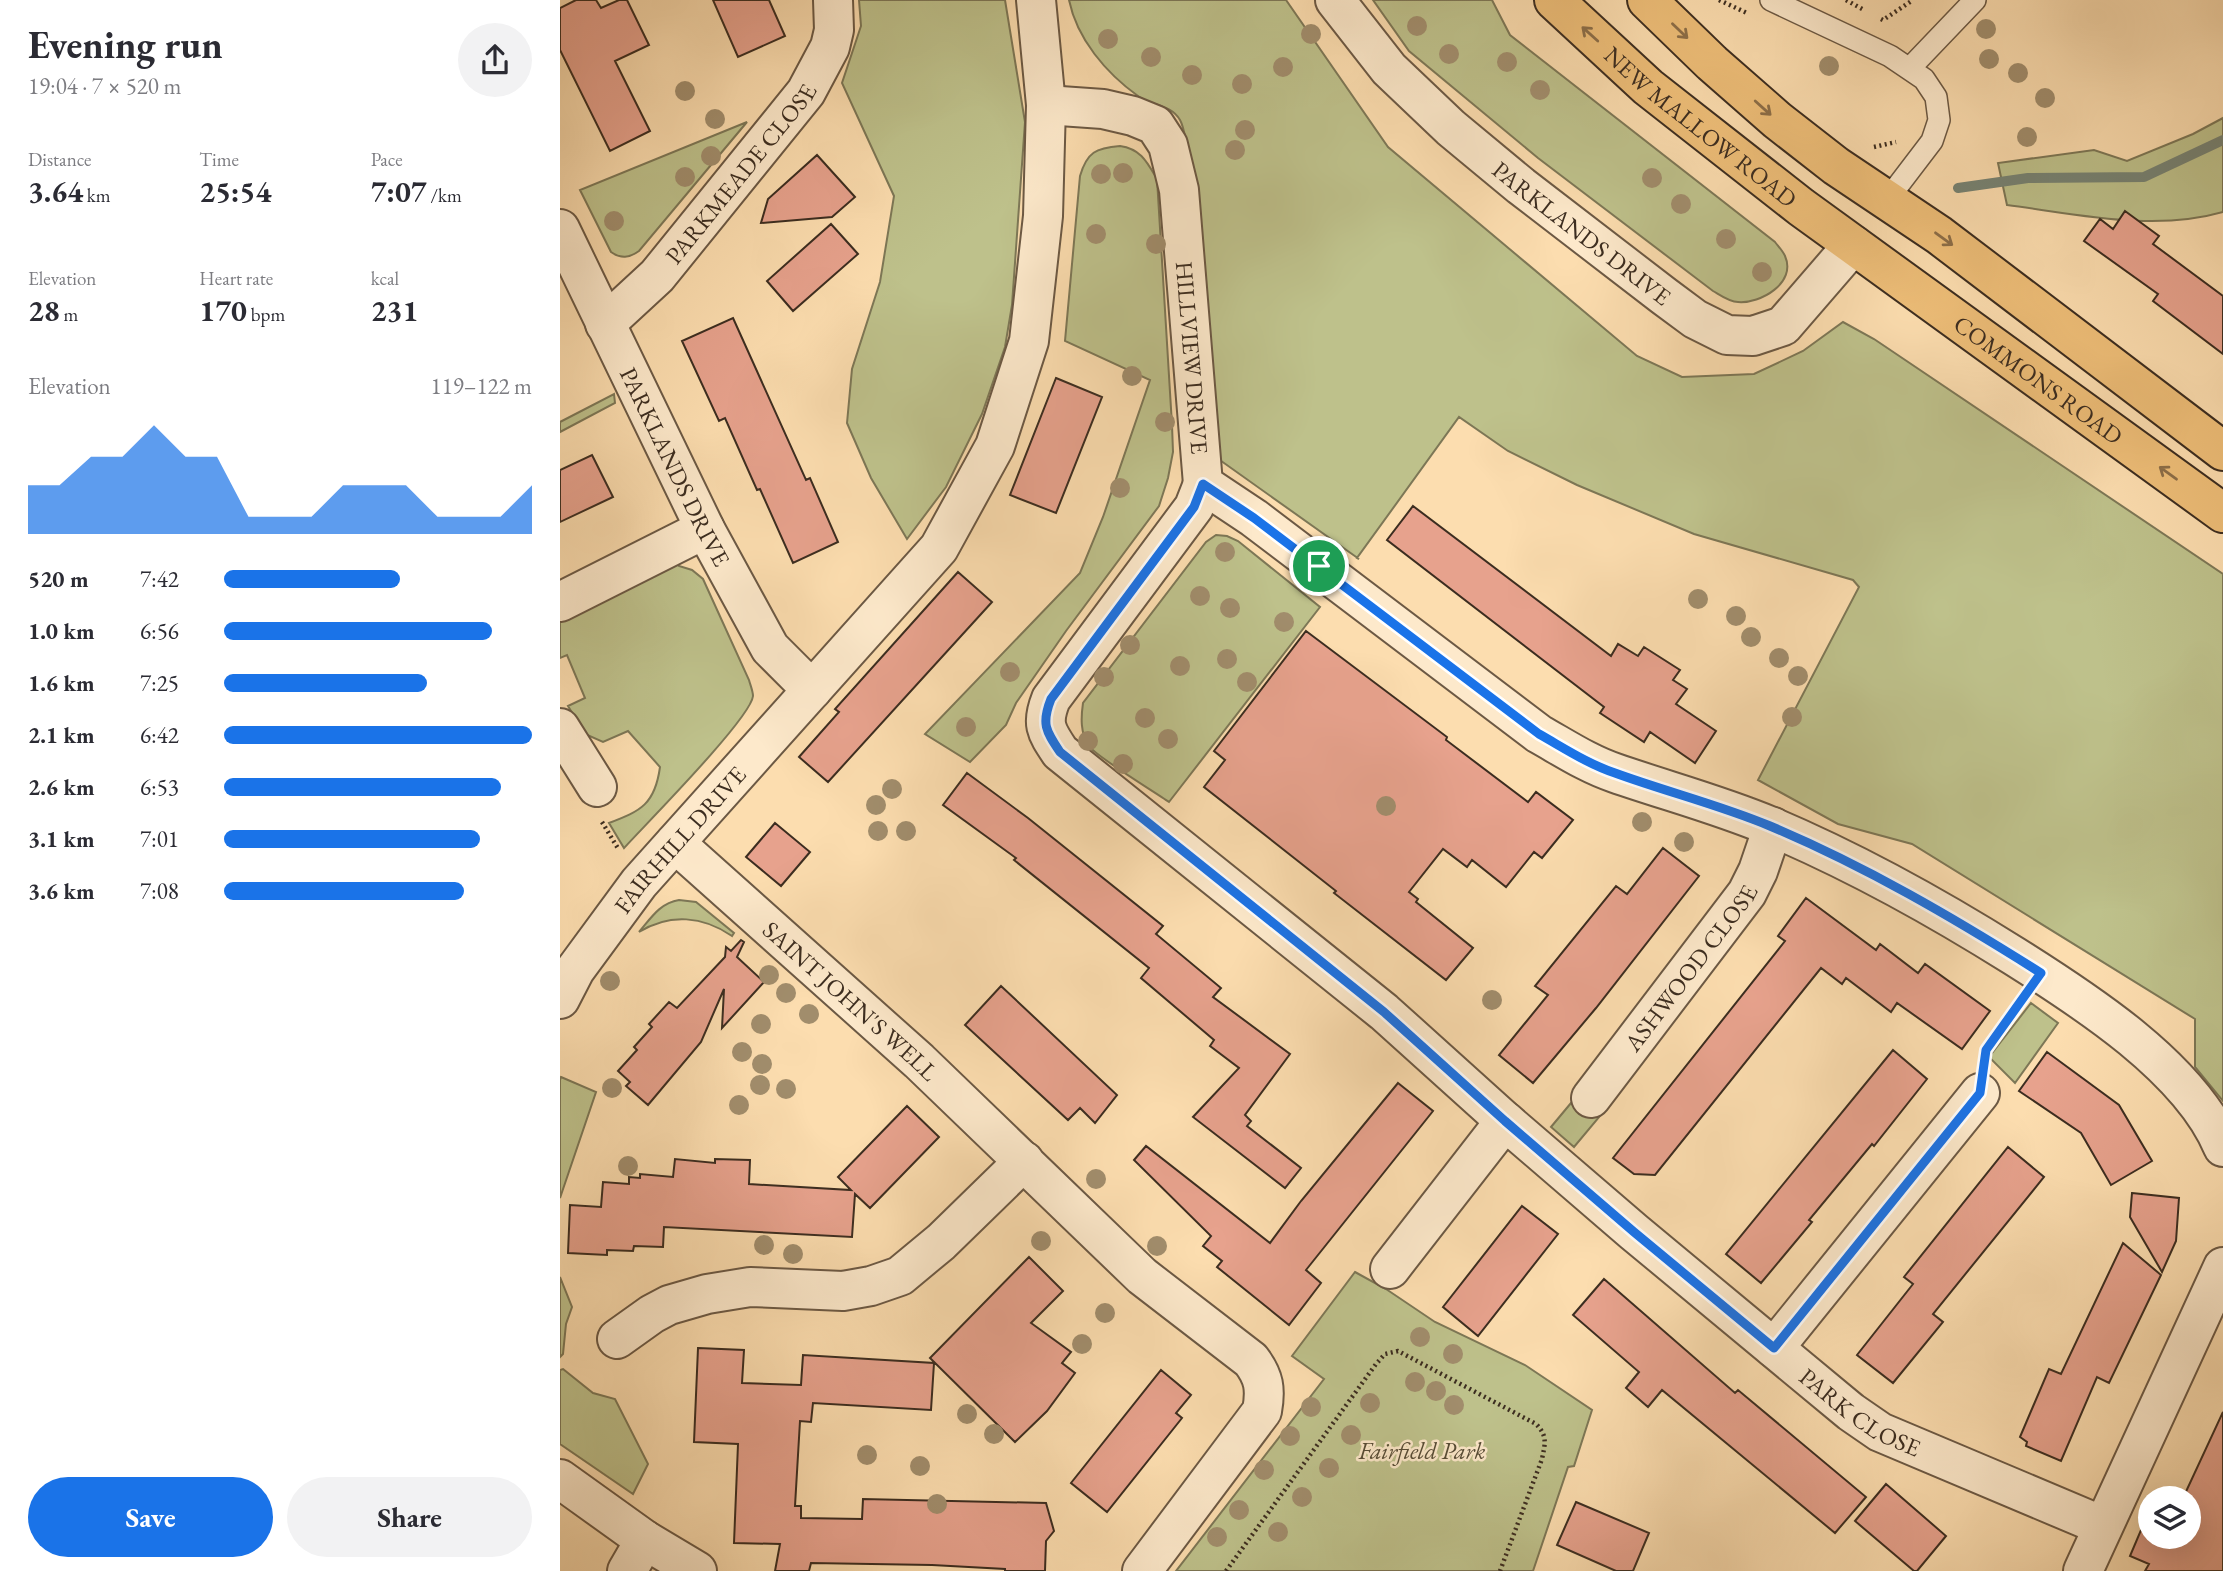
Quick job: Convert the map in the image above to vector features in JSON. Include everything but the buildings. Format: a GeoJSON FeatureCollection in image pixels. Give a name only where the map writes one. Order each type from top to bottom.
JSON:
{"type":"FeatureCollection","features":[{"type":"Feature","properties":{"kind":"highway","name":"NEW MALLOW ROAD"},"geometry":{"type":"LineString","coordinates":[[1554,0],[1648,87],[1853,245]]}},
{"type":"Feature","properties":{"kind":"highway"},"geometry":{"type":"LineString","coordinates":[[1647,0],[1712,63],[1777,120],[1836,166],[1939,235],[2223,451]]}},
{"type":"Feature","properties":{"kind":"highway"},"geometry":{"type":"LineString","coordinates":[[1853,245],[1887,200]]}},
{"type":"Feature","properties":{"kind":"highway","name":"COMMONS ROAD"},"geometry":{"type":"LineString","coordinates":[[1853,245],[2223,513]]}},
{"type":"Feature","properties":{"kind":"street","name":"PARKMEADE CLOSE"},"geometry":{"type":"LineString","coordinates":[[605,324],[657,276],[806,92],[830,47],[834,30],[833,0]]}},
{"type":"Feature","properties":{"kind":"street"},"geometry":{"type":"LineString","coordinates":[[1035,0],[1046,105]]}},
{"type":"Feature","properties":{"kind":"street","name":"PARKLANDS DRIVE"},"geometry":{"type":"LineString","coordinates":[[1335,0],[1389,69],[1451,128],[1521,186],[1664,296],[1695,319],[1727,335],[1753,336],[1783,326],[1853,245]]}},
{"type":"Feature","properties":{"kind":"street","name":"FAIRHILL DRIVE"},"geometry":{"type":"LineString","coordinates":[[565,978],[639,883],[939,548],[995,446],[1028,341],[1043,216],[1046,105]]}},
{"type":"Feature","properties":{"kind":"street","name":"HILLVIEW DRIVE"},"geometry":{"type":"LineString","coordinates":[[1046,105],[1103,109],[1133,116],[1155,125],[1168,145],[1178,190],[1203,484],[1254,518],[1539,734],[1587,762],[1728,809],[1773,827],[1872,874],[1942,912],[2041,973],[2083,1001],[2159,1062],[2195,1100],[2223,1147]]}},
{"type":"Feature","properties":{"kind":"street","name":"PARKLANDS DRIVE"},"geometry":{"type":"LineString","coordinates":[[560,229],[705,529],[770,648],[812,690]]}},
{"type":"Feature","properties":{"kind":"street","name":"PARK CLOSE"},"geometry":{"type":"LineString","coordinates":[[1203,484],[1194,507],[1051,699],[1045,715],[1046,731],[1060,752],[1384,1012],[1634,1232],[1851,1412],[1880,1432],[2103,1525]]}},
{"type":"Feature","properties":{"kind":"street"},"geometry":{"type":"LineString","coordinates":[[560,602],[705,529]]}},
{"type":"Feature","properties":{"kind":"street"},"geometry":{"type":"LineString","coordinates":[[560,728],[597,787]]}},
{"type":"Feature","properties":{"kind":"street","name":"ASHWOOD CLOSE"},"geometry":{"type":"LineString","coordinates":[[1591,1098],[1747,892],[1758,871],[1773,827]]}},
{"type":"Feature","properties":{"kind":"street","name":"SAINT JOHN'S WELL"},"geometry":{"type":"LineString","coordinates":[[675,844],[919,1060],[1142,1276],[1251,1360],[1261,1372],[1265,1384],[1262,1411],[1142,1571]]}},
{"type":"Feature","properties":{"kind":"street"},"geometry":{"type":"LineString","coordinates":[[1774,1348],[1980,1093]]}},
{"type":"Feature","properties":{"kind":"street"},"geometry":{"type":"LineString","coordinates":[[1390,1269],[1505,1121]]}},
{"type":"Feature","properties":{"kind":"street"},"geometry":{"type":"LineString","coordinates":[[617,1339],[669,1305],[707,1294],[750,1287],[843,1291],[872,1286],[900,1276],[941,1242],[1024,1161]]}},
{"type":"Feature","properties":{"kind":"street"},"geometry":{"type":"LineString","coordinates":[[2083,1571],[2223,1267]]}},
{"type":"Feature","properties":{"kind":"street"},"geometry":{"type":"LineString","coordinates":[[560,1479],[636,1555],[697,1571]]}},
{"type":"Feature","properties":{"kind":"lane"},"geometry":{"type":"LineString","coordinates":[[1771,0],[1890,56],[1924,79],[1936,97],[1939,120],[1933,141],[1887,200]]}},
{"type":"Feature","properties":{"kind":"lane"},"geometry":{"type":"LineString","coordinates":[[1910,68],[1975,0]]}},
{"type":"Feature","properties":{"kind":"path"},"geometry":{"type":"LineString","coordinates":[[1720,0],[1755,17]]}},
{"type":"Feature","properties":{"kind":"path"},"geometry":{"type":"LineString","coordinates":[[1846,0],[1883,20],[1913,0]]}},
{"type":"Feature","properties":{"kind":"path"},"geometry":{"type":"LineString","coordinates":[[1871,148],[1898,142],[1902,136]]}},
{"type":"Feature","properties":{"kind":"path"},"geometry":{"type":"LineString","coordinates":[[597,787],[599,817],[639,883]]}},
{"type":"Feature","properties":{"kind":"path"},"geometry":{"type":"LineString","coordinates":[[1980,1093],[1986,1050],[2041,973]]}},
{"type":"Feature","properties":{"kind":"path"},"geometry":{"type":"LineString","coordinates":[[1226,1571],[1376,1364],[1385,1354],[1398,1351],[1536,1424],[1543,1431],[1546,1441],[1542,1459],[1500,1571]]}},
{"type":"Feature","properties":{"kind":"green space"},"geometry":{"type":"Polygon","coordinates":[[[859,0],[1005,0],[1025,122],[1012,305],[1005,347],[982,414],[946,487],[907,539],[871,478],[847,423],[852,369],[880,282],[894,196],[842,83],[861,26],[859,0]]]}},
{"type":"Feature","properties":{"kind":"green space"},"geometry":{"type":"Polygon","coordinates":[[[1069,0],[1286,0],[1388,147],[1637,356],[1682,377],[1754,374],[1803,351],[1843,322],[1874,339],[2223,574],[2223,1101],[2195,1067],[2195,1019],[1912,844],[1838,824],[1758,780],[1859,587],[1853,580],[1694,534],[1577,485],[1508,451],[1459,417],[1357,558],[1217,458],[1187,146],[1182,126],[1171,111],[1138,96],[1104,66],[1079,28],[1069,0]]]}},
{"type":"Feature","properties":{"kind":"green space"},"geometry":{"type":"Polygon","coordinates":[[[1373,0],[1492,0],[1510,35],[1775,242],[1784,254],[1787,266],[1781,283],[1766,295],[1747,302],[1731,301],[1713,291],[1538,158],[1409,51],[1373,0]]]}},
{"type":"Feature","properties":{"kind":"green space"},"geometry":{"type":"Polygon","coordinates":[[[2223,118],[2223,212],[2197,218],[2143,221],[2007,205],[1998,163],[2094,150],[2127,161],[2193,134],[2223,118]]]}},
{"type":"Feature","properties":{"kind":"green space"},"geometry":{"type":"Polygon","coordinates":[[[747,122],[639,251],[625,257],[611,252],[580,190],[747,122]]]}},
{"type":"Feature","properties":{"kind":"green space"},"geometry":{"type":"Polygon","coordinates":[[[1120,146],[1138,153],[1157,179],[1173,452],[1168,478],[1159,506],[1066,631],[1016,703],[1006,725],[970,762],[925,734],[1080,573],[1103,517],[1150,380],[1065,341],[1080,176],[1089,156],[1105,148],[1120,146]]]}},
{"type":"Feature","properties":{"kind":"green space"},"geometry":{"type":"Polygon","coordinates":[[[614,394],[615,403],[560,432],[560,422],[614,394]]]}},
{"type":"Feature","properties":{"kind":"green space"},"geometry":{"type":"Polygon","coordinates":[[[1216,535],[1238,541],[1320,607],[1169,802],[1089,746],[1083,730],[1083,703],[1206,542],[1216,535]]]}},
{"type":"Feature","properties":{"kind":"green space"},"geometry":{"type":"Polygon","coordinates":[[[677,558],[679,566],[692,570],[703,579],[749,680],[753,696],[748,708],[717,748],[624,848],[609,823],[645,804],[654,790],[660,767],[628,731],[603,742],[585,734],[568,706],[585,698],[567,655],[560,658],[560,616],[677,558]]]}},
{"type":"Feature","properties":{"kind":"green space"},"geometry":{"type":"Polygon","coordinates":[[[679,900],[696,902],[734,933],[732,936],[710,924],[686,919],[663,922],[639,932],[661,908],[679,900]]]}},
{"type":"Feature","properties":{"kind":"green space"},"geometry":{"type":"Polygon","coordinates":[[[2031,1003],[2058,1023],[2015,1083],[1989,1057],[2031,1003]]]}},
{"type":"Feature","properties":{"kind":"green space"},"geometry":{"type":"Polygon","coordinates":[[[561,1077],[596,1092],[560,1198],[560,1080],[561,1077]]]}},
{"type":"Feature","properties":{"kind":"green space"},"geometry":{"type":"Polygon","coordinates":[[[1576,1097],[1600,1116],[1574,1147],[1551,1127],[1576,1097]]]}},
{"type":"Feature","properties":{"kind":"green space","name":"Fairfield Park"},"geometry":{"type":"Polygon","coordinates":[[[1355,1272],[1435,1322],[1525,1365],[1592,1410],[1574,1466],[1568,1467],[1533,1571],[1176,1571],[1324,1379],[1292,1356],[1355,1272]]]}},
{"type":"Feature","properties":{"kind":"green space"},"geometry":{"type":"Polygon","coordinates":[[[560,1277],[572,1307],[566,1324],[563,1354],[560,1357],[560,1277]]]}},
{"type":"Feature","properties":{"kind":"green space"},"geometry":{"type":"Polygon","coordinates":[[[563,1369],[593,1393],[615,1399],[648,1464],[633,1494],[560,1444],[560,1370],[563,1369]]]}},
{"type":"Feature","properties":{"kind":"waterway"},"geometry":{"type":"LineString","coordinates":[[1958,188],[2028,178],[2144,177],[2223,140]]}},
{"type":"Feature","properties":{"kind":"route"},"geometry":{"type":"LineString","coordinates":[[1203,484],[1319,566],[1534,731],[1587,762],[1728,809],[1773,827],[1872,874],[1954,918],[2041,973],[1986,1050],[1980,1093],[1774,1348],[1505,1121],[1384,1012],[1060,752],[1046,731],[1045,715],[1051,699],[1180,527],[1194,507],[1203,484]]}}]}
